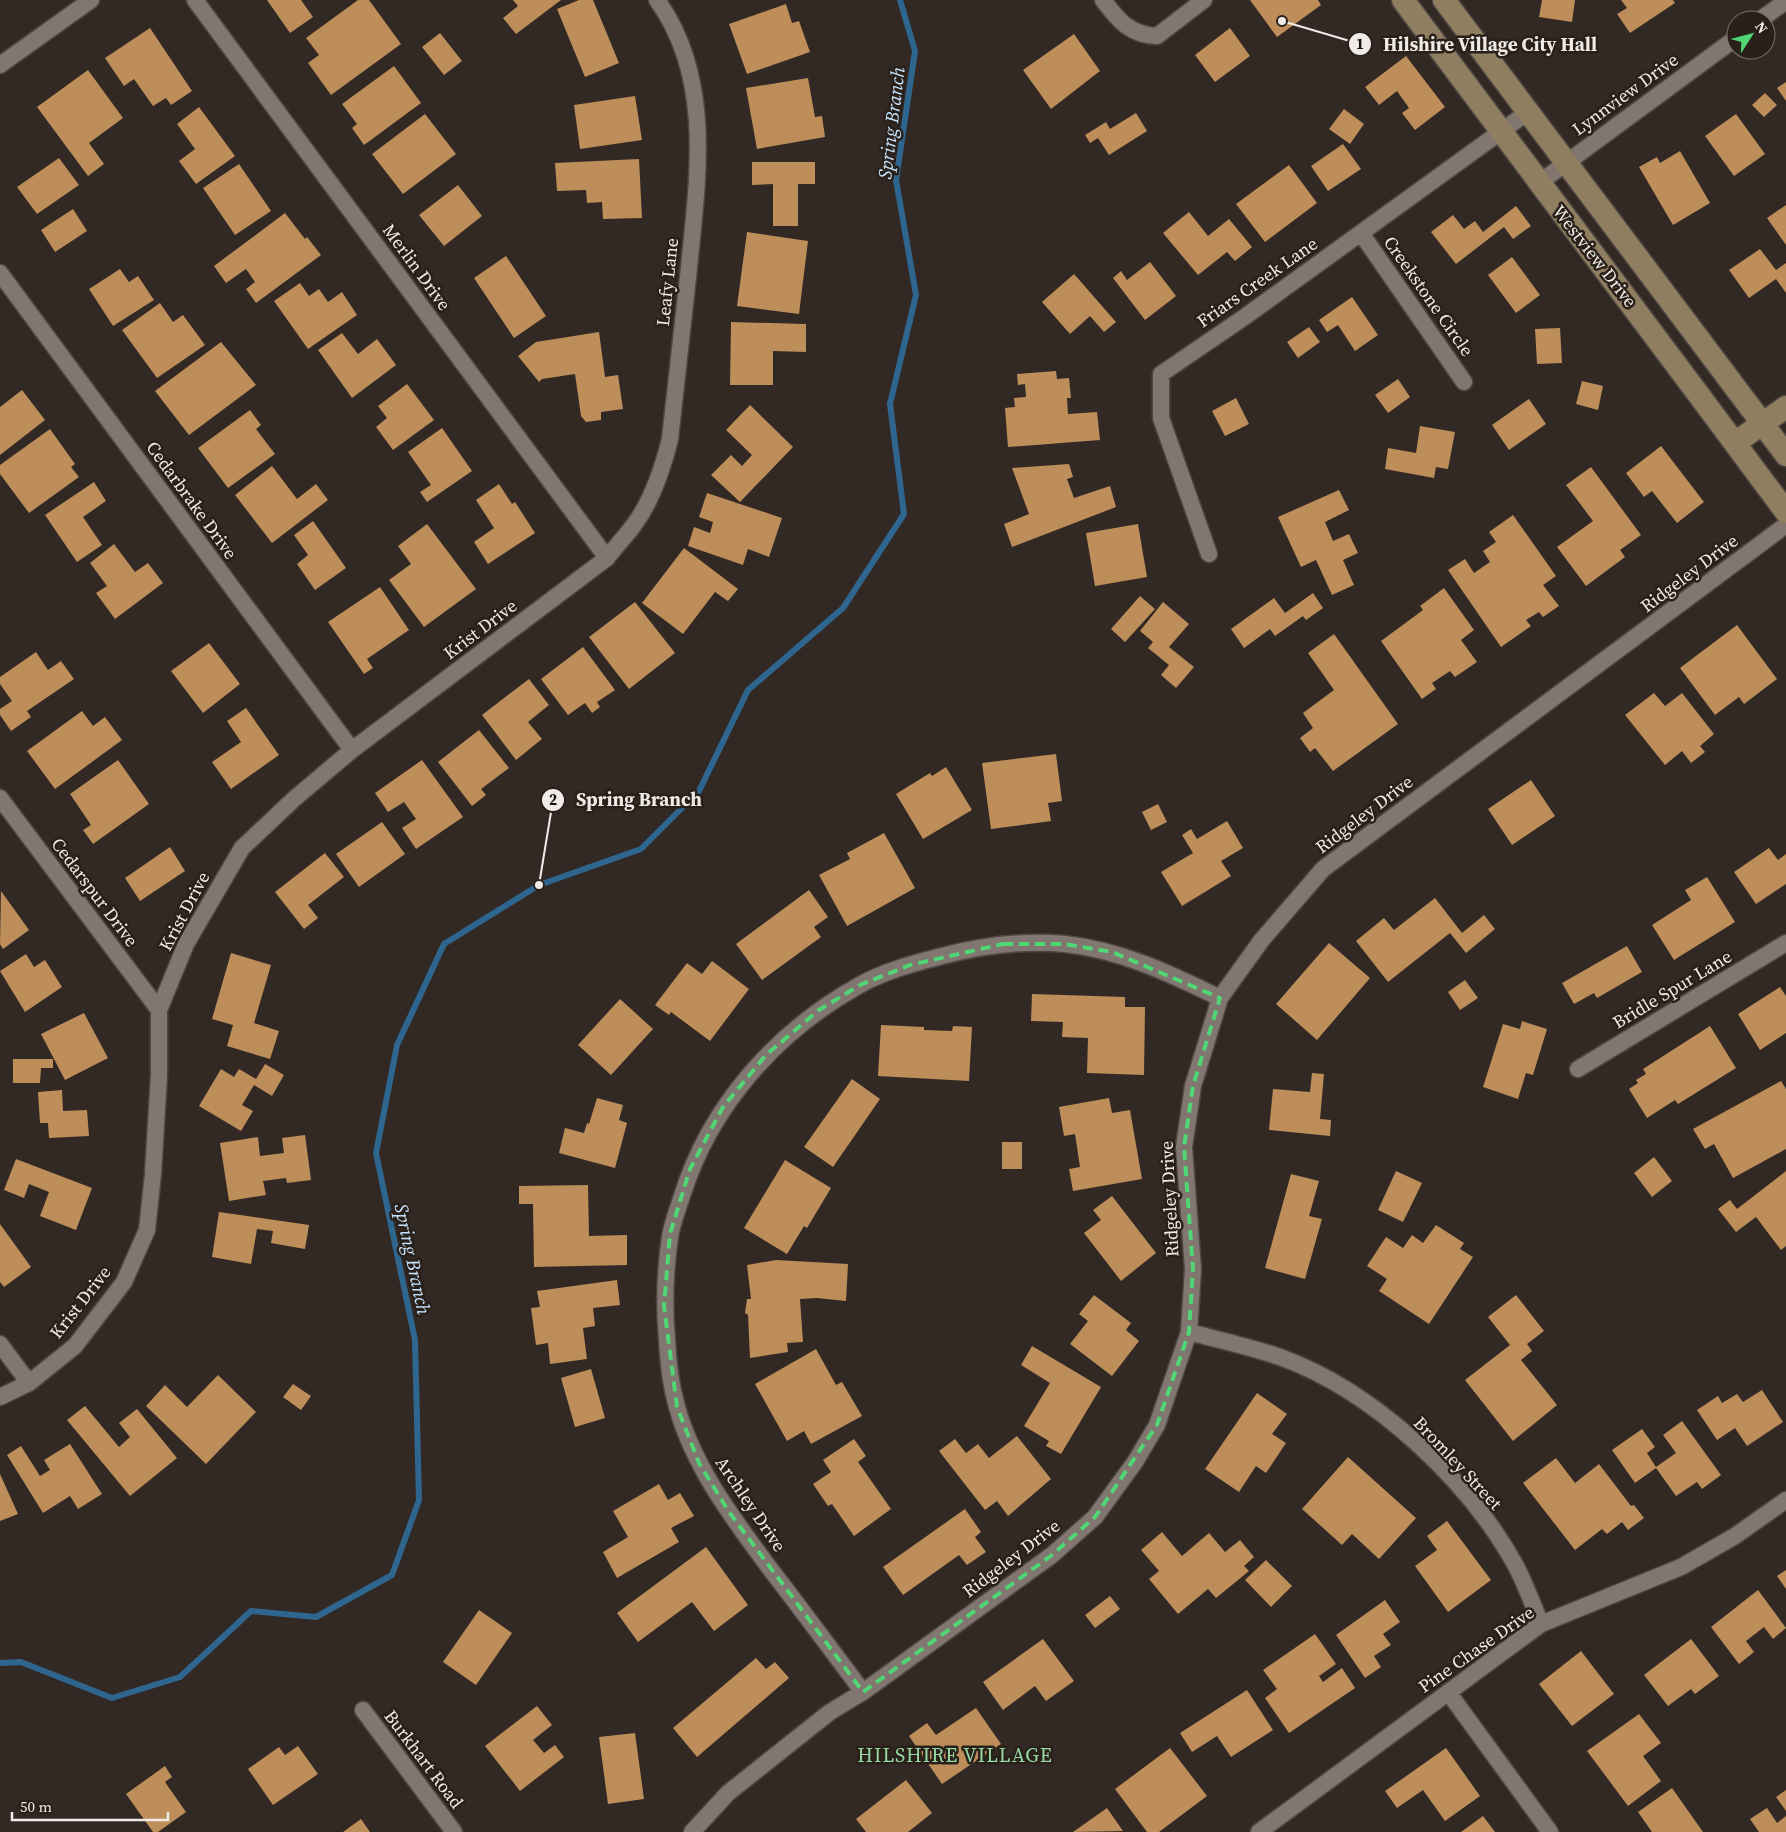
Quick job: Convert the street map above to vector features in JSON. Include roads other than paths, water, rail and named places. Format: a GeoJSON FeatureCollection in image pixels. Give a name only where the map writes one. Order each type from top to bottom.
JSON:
{"type":"FeatureCollection","features":[{"type":"Feature","properties":{"kind":"main road","name":"Westview Drive"},"geometry":{"type":"LineString","coordinates":[[1403,0],[1539,183],[1658,338],[1786,512]]}},
{"type":"Feature","properties":{"kind":"main road","name":"Westview Drive"},"geometry":{"type":"LineString","coordinates":[[1444,0],[1786,455]]}},
{"type":"Feature","properties":{"kind":"main road"},"geometry":{"type":"LineString","coordinates":[[1735,443],[1786,407]]}},
{"type":"Feature","properties":{"kind":"street"},"geometry":{"type":"LineString","coordinates":[[0,65],[91,0]]}},
{"type":"Feature","properties":{"kind":"street","name":"Merlin Drive"},"geometry":{"type":"LineString","coordinates":[[195,0],[606,558]]}},
{"type":"Feature","properties":{"kind":"street","name":"Leafy Lane"},"geometry":{"type":"LineString","coordinates":[[606,558],[636,522],[648,502],[664,461],[670,439],[695,204],[698,146],[694,88],[682,49],[667,15],[656,0]]}},
{"type":"Feature","properties":{"kind":"street"},"geometry":{"type":"LineString","coordinates":[[1102,0],[1118,22],[1128,29],[1138,34],[1157,36],[1204,0]]}},
{"type":"Feature","properties":{"kind":"street"},"geometry":{"type":"LineString","coordinates":[[1774,10],[1786,2]]}},
{"type":"Feature","properties":{"kind":"street","name":"Lynnview Drive"},"geometry":{"type":"LineString","coordinates":[[1539,183],[1566,161],[1726,45]]}},
{"type":"Feature","properties":{"kind":"street","name":"Friars Creek Lane"},"geometry":{"type":"LineString","coordinates":[[1209,554],[1161,418],[1161,374],[1528,112]]}},
{"type":"Feature","properties":{"kind":"street","name":"Creekstone Circle"},"geometry":{"type":"LineString","coordinates":[[1361,233],[1464,382]]}},
{"type":"Feature","properties":{"kind":"street","name":"Cedarbrake Drive"},"geometry":{"type":"LineString","coordinates":[[0,273],[352,750]]}},
{"type":"Feature","properties":{"kind":"street","name":"Ridgeley Drive"},"geometry":{"type":"LineString","coordinates":[[692,1832],[728,1793],[830,1712],[863,1692],[1052,1555],[1096,1517],[1136,1462],[1156,1425],[1189,1332],[1193,1269],[1184,1147],[1193,1086],[1220,998],[1261,941],[1323,869],[1786,526]]}},
{"type":"Feature","properties":{"kind":"street","name":"Krist Drive"},"geometry":{"type":"LineString","coordinates":[[0,1397],[29,1384],[75,1346],[124,1282],[147,1230],[153,1174],[158,1085],[159,1010],[186,944],[242,848],[294,799],[352,750],[606,558]]}},
{"type":"Feature","properties":{"kind":"street","name":"Cedarspur Drive"},"geometry":{"type":"LineString","coordinates":[[0,798],[159,1010]]}},
{"type":"Feature","properties":{"kind":"street","name":"Bridle Spur Lane"},"geometry":{"type":"LineString","coordinates":[[1578,1069],[1786,943]]}},
{"type":"Feature","properties":{"kind":"street","name":"Archley Drive"},"geometry":{"type":"LineString","coordinates":[[863,1692],[729,1512],[699,1463],[677,1408],[668,1361],[664,1306],[670,1234],[690,1169],[723,1107],[766,1054],[820,1010],[860,985],[910,964],[963,950],[1003,944],[1064,944],[1112,952],[1176,976],[1220,998]]}},
{"type":"Feature","properties":{"kind":"street","name":"Bromley Street"},"geometry":{"type":"LineString","coordinates":[[1189,1332],[1281,1358],[1331,1381],[1366,1401],[1417,1443],[1479,1509],[1517,1568],[1541,1624]]}},
{"type":"Feature","properties":{"kind":"street"},"geometry":{"type":"LineString","coordinates":[[0,1344],[29,1384]]}},
{"type":"Feature","properties":{"kind":"street","name":"Pine Chase Drive"},"geometry":{"type":"LineString","coordinates":[[1259,1832],[1541,1624],[1682,1567],[1735,1536],[1786,1500]]}},
{"type":"Feature","properties":{"kind":"street"},"geometry":{"type":"LineString","coordinates":[[1448,1692],[1550,1832]]}},
{"type":"Feature","properties":{"kind":"street","name":"Burkhart Road"},"geometry":{"type":"LineString","coordinates":[[363,1710],[454,1832]]}},
{"type":"Feature","properties":{"kind":"waterway","name":"Spring Branch"},"geometry":{"type":"LineString","coordinates":[[0,1663],[21,1662],[112,1698],[180,1677],[251,1611],[316,1617],[392,1575],[419,1500],[415,1340],[376,1153],[397,1045],[444,944],[539,885],[641,849],[699,791],[748,690],[843,608],[904,514],[890,404],[916,295],[896,180],[915,51],[900,0]]}},
{"type":"Feature","properties":{"kind":"place","name":"Hilshire Village City Hall"},"geometry":{"type":"Point","coordinates":[1282,21]}},
{"type":"Feature","properties":{"kind":"place","name":"Spring Branch"},"geometry":{"type":"Point","coordinates":[539,885]}},
{"type":"Feature","properties":{"kind":"district","name":"HILSHIRE VILLAGE"},"geometry":{"type":"Point","coordinates":[955,1755]}}]}
